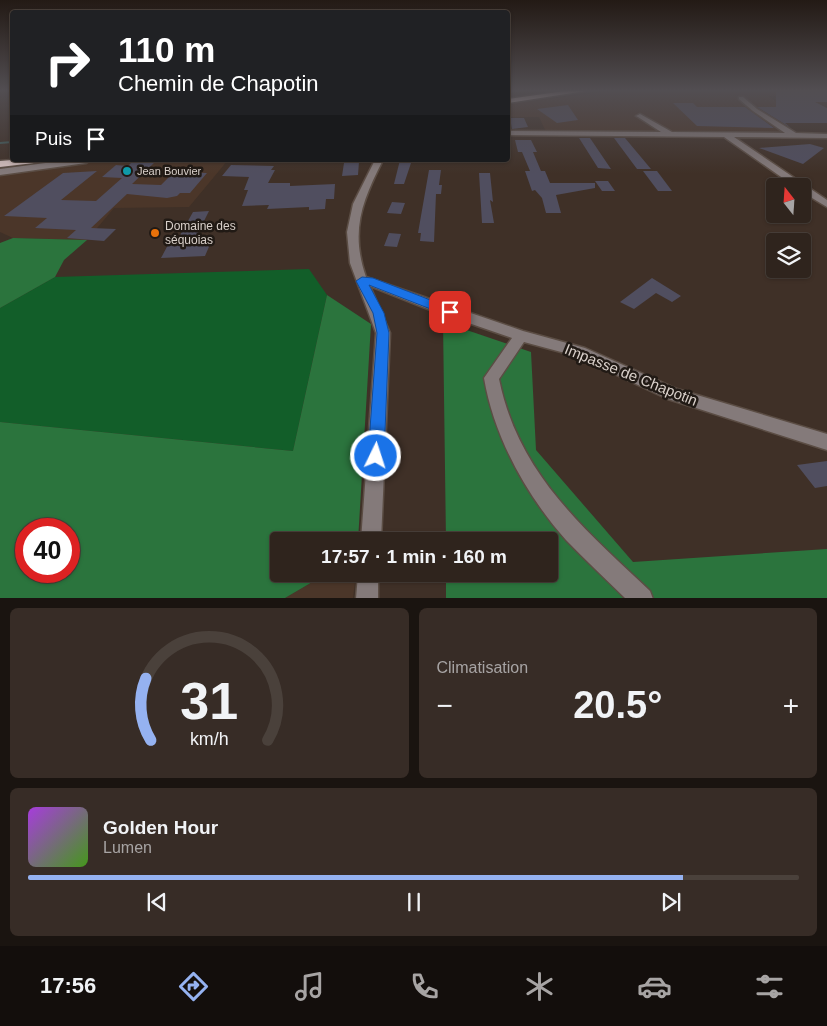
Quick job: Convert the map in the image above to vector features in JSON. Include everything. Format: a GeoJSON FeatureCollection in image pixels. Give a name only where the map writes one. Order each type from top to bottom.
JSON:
{"type":"FeatureCollection","features":[{"type":"Feature","properties":{"kind":"main road"},"geometry":{"type":"LineString","coordinates":[[0,164],[17,162]]}},
{"type":"Feature","properties":{"kind":"street"},"geometry":{"type":"LineString","coordinates":[[643,118],[673,136]]}},
{"type":"Feature","properties":{"kind":"street"},"geometry":{"type":"LineString","coordinates":[[767,118],[796,137]]}},
{"type":"Feature","properties":{"kind":"street"},"geometry":{"type":"LineString","coordinates":[[510,133],[728,137],[827,136]]}},
{"type":"Feature","properties":{"kind":"street"},"geometry":{"type":"LineString","coordinates":[[728,137],[788,178]]}},
{"type":"Feature","properties":{"kind":"street"},"geometry":{"type":"LineString","coordinates":[[812,137],[827,144]]}},
{"type":"Feature","properties":{"kind":"street"},"geometry":{"type":"LineString","coordinates":[[0,172],[72,162]]}},
{"type":"Feature","properties":{"kind":"street"},"geometry":{"type":"LineString","coordinates":[[371,532],[383,333],[378,313],[362,281],[353,254],[351,232],[357,203],[378,162]]}},
{"type":"Feature","properties":{"kind":"street"},"geometry":{"type":"LineString","coordinates":[[811,194],[827,204]]}},
{"type":"Feature","properties":{"kind":"street","name":"Impasse de Chapotin"},"geometry":{"type":"LineString","coordinates":[[362,281],[370,281],[432,306],[521,336],[580,352],[673,394],[827,442]]}},
{"type":"Feature","properties":{"kind":"street"},"geometry":{"type":"LineString","coordinates":[[521,336],[491,378],[494,400],[505,426],[533,478],[563,521],[642,598]]}},
{"type":"Feature","properties":{"kind":"street"},"geometry":{"type":"LineString","coordinates":[[367,598],[368,582]]}},
{"type":"Feature","properties":{"kind":"shaded area"},"geometry":{"type":"Polygon","coordinates":[[[539,118],[764,118],[787,134],[546,132],[539,118]]]}},
{"type":"Feature","properties":{"kind":"shaded area"},"geometry":{"type":"Polygon","coordinates":[[[56,162],[226,162],[189,207],[114,208],[87,240],[13,238],[0,232],[0,170],[56,162]]]}},
{"type":"Feature","properties":{"kind":"shaded area"},"geometry":{"type":"Polygon","coordinates":[[[312,582],[355,582],[353,598],[285,598],[312,582]]]}},
{"type":"Feature","properties":{"kind":"green space"},"geometry":{"type":"Polygon","coordinates":[[[13,238],[87,240],[64,260],[55,277],[0,308],[0,243],[13,238]]]}},
{"type":"Feature","properties":{"kind":"green space"},"geometry":{"type":"Polygon","coordinates":[[[309,269],[327,295],[293,451],[0,422],[0,308],[55,277],[309,269]]]}},
{"type":"Feature","properties":{"kind":"green space"},"geometry":{"type":"Polygon","coordinates":[[[327,295],[371,324],[359,532],[270,532],[270,582],[312,582],[285,598],[0,598],[0,422],[293,451],[327,295]]]}},
{"type":"Feature","properties":{"kind":"green space"},"geometry":{"type":"Polygon","coordinates":[[[443,322],[531,352],[536,450],[633,562],[827,549],[827,598],[446,598],[446,582],[558,582],[558,532],[446,532],[443,322]]]}},
{"type":"Feature","properties":{"kind":"building"},"geometry":{"type":"Polygon","coordinates":[[[510,118],[524,118],[528,127],[512,129],[510,118]]]}},
{"type":"Feature","properties":{"kind":"building"},"geometry":{"type":"Polygon","coordinates":[[[550,118],[577,118],[578,120],[557,123],[550,118]]]}},
{"type":"Feature","properties":{"kind":"building"},"geometry":{"type":"Polygon","coordinates":[[[689,118],[760,118],[774,128],[697,126],[689,118]]]}},
{"type":"Feature","properties":{"kind":"building"},"geometry":{"type":"Polygon","coordinates":[[[775,118],[827,118],[827,123],[785,123],[791,128],[775,118]]]}},
{"type":"Feature","properties":{"kind":"building"},"geometry":{"type":"Polygon","coordinates":[[[579,138],[590,138],[611,169],[598,168],[579,138]]]}},
{"type":"Feature","properties":{"kind":"building"},"geometry":{"type":"Polygon","coordinates":[[[614,138],[625,138],[651,169],[637,169],[614,138]]]}},
{"type":"Feature","properties":{"kind":"building"},"geometry":{"type":"Polygon","coordinates":[[[515,140],[531,140],[537,152],[533,152],[541,171],[545,171],[550,183],[595,183],[595,188],[556,195],[561,213],[546,213],[542,198],[535,190],[532,191],[525,171],[530,171],[522,152],[518,152],[515,140]]]}},
{"type":"Feature","properties":{"kind":"building"},"geometry":{"type":"Polygon","coordinates":[[[810,144],[824,148],[803,164],[759,148],[810,144]]]}},
{"type":"Feature","properties":{"kind":"building"},"geometry":{"type":"Polygon","coordinates":[[[132,162],[155,162],[132,184],[161,185],[174,172],[207,173],[190,193],[180,193],[177,196],[167,198],[127,194],[91,228],[116,229],[104,241],[67,238],[76,230],[35,228],[47,218],[4,216],[63,173],[97,171],[61,200],[96,201],[122,178],[102,177],[116,165],[128,166],[132,162]]]}},
{"type":"Feature","properties":{"kind":"building"},"geometry":{"type":"Polygon","coordinates":[[[359,162],[358,175],[342,176],[344,163],[359,162]]]}},
{"type":"Feature","properties":{"kind":"building"},"geometry":{"type":"Polygon","coordinates":[[[400,162],[411,162],[404,184],[394,184],[400,162]]]}},
{"type":"Feature","properties":{"kind":"building"},"geometry":{"type":"Polygon","coordinates":[[[231,165],[274,166],[271,170],[275,170],[268,183],[290,183],[290,186],[335,184],[334,199],[326,199],[325,209],[309,210],[309,207],[267,209],[269,205],[242,206],[248,190],[244,190],[249,177],[222,176],[231,165]]]}},
{"type":"Feature","properties":{"kind":"building"},"geometry":{"type":"Polygon","coordinates":[[[429,170],[441,170],[439,185],[442,185],[441,194],[436,194],[434,242],[420,241],[421,233],[418,233],[429,170]]]}},
{"type":"Feature","properties":{"kind":"building"},"geometry":{"type":"Polygon","coordinates":[[[643,171],[657,171],[672,191],[658,191],[643,171]]]}},
{"type":"Feature","properties":{"kind":"building"},"geometry":{"type":"Polygon","coordinates":[[[479,173],[490,173],[493,202],[490,200],[494,223],[482,223],[479,173]]]}},
{"type":"Feature","properties":{"kind":"building"},"geometry":{"type":"Polygon","coordinates":[[[595,181],[608,181],[615,191],[602,191],[595,181]]]}},
{"type":"Feature","properties":{"kind":"building"},"geometry":{"type":"Polygon","coordinates":[[[392,202],[405,203],[401,214],[387,213],[392,202]]]}},
{"type":"Feature","properties":{"kind":"building"},"geometry":{"type":"Polygon","coordinates":[[[209,211],[194,241],[211,242],[205,256],[161,258],[169,243],[179,237],[193,212],[209,211]]]}},
{"type":"Feature","properties":{"kind":"building"},"geometry":{"type":"Polygon","coordinates":[[[389,233],[401,234],[397,247],[384,246],[389,233]]]}},
{"type":"Feature","properties":{"kind":"building"},"geometry":{"type":"Polygon","coordinates":[[[652,278],[681,296],[672,302],[656,293],[634,309],[620,302],[652,278]]]}},
{"type":"Feature","properties":{"kind":"building"},"geometry":{"type":"Polygon","coordinates":[[[827,461],[827,486],[815,488],[797,465],[827,461]]]}},
{"type":"Feature","properties":{"kind":"waterway"},"geometry":{"type":"LineString","coordinates":[[0,143],[10,142]]}},
{"type":"Feature","properties":{"kind":"place","name":"Jean Bouvier"},"geometry":{"type":"Point","coordinates":[127,171]}},
{"type":"Feature","properties":{"kind":"place","name":"Domaine des séquoias"},"geometry":{"type":"Point","coordinates":[155,233]}},
{"type":"Feature","properties":{"kind":"route"},"geometry":{"type":"LineString","coordinates":[[376,456],[383,333],[378,313],[362,281],[370,281],[450,312]]}}]}
